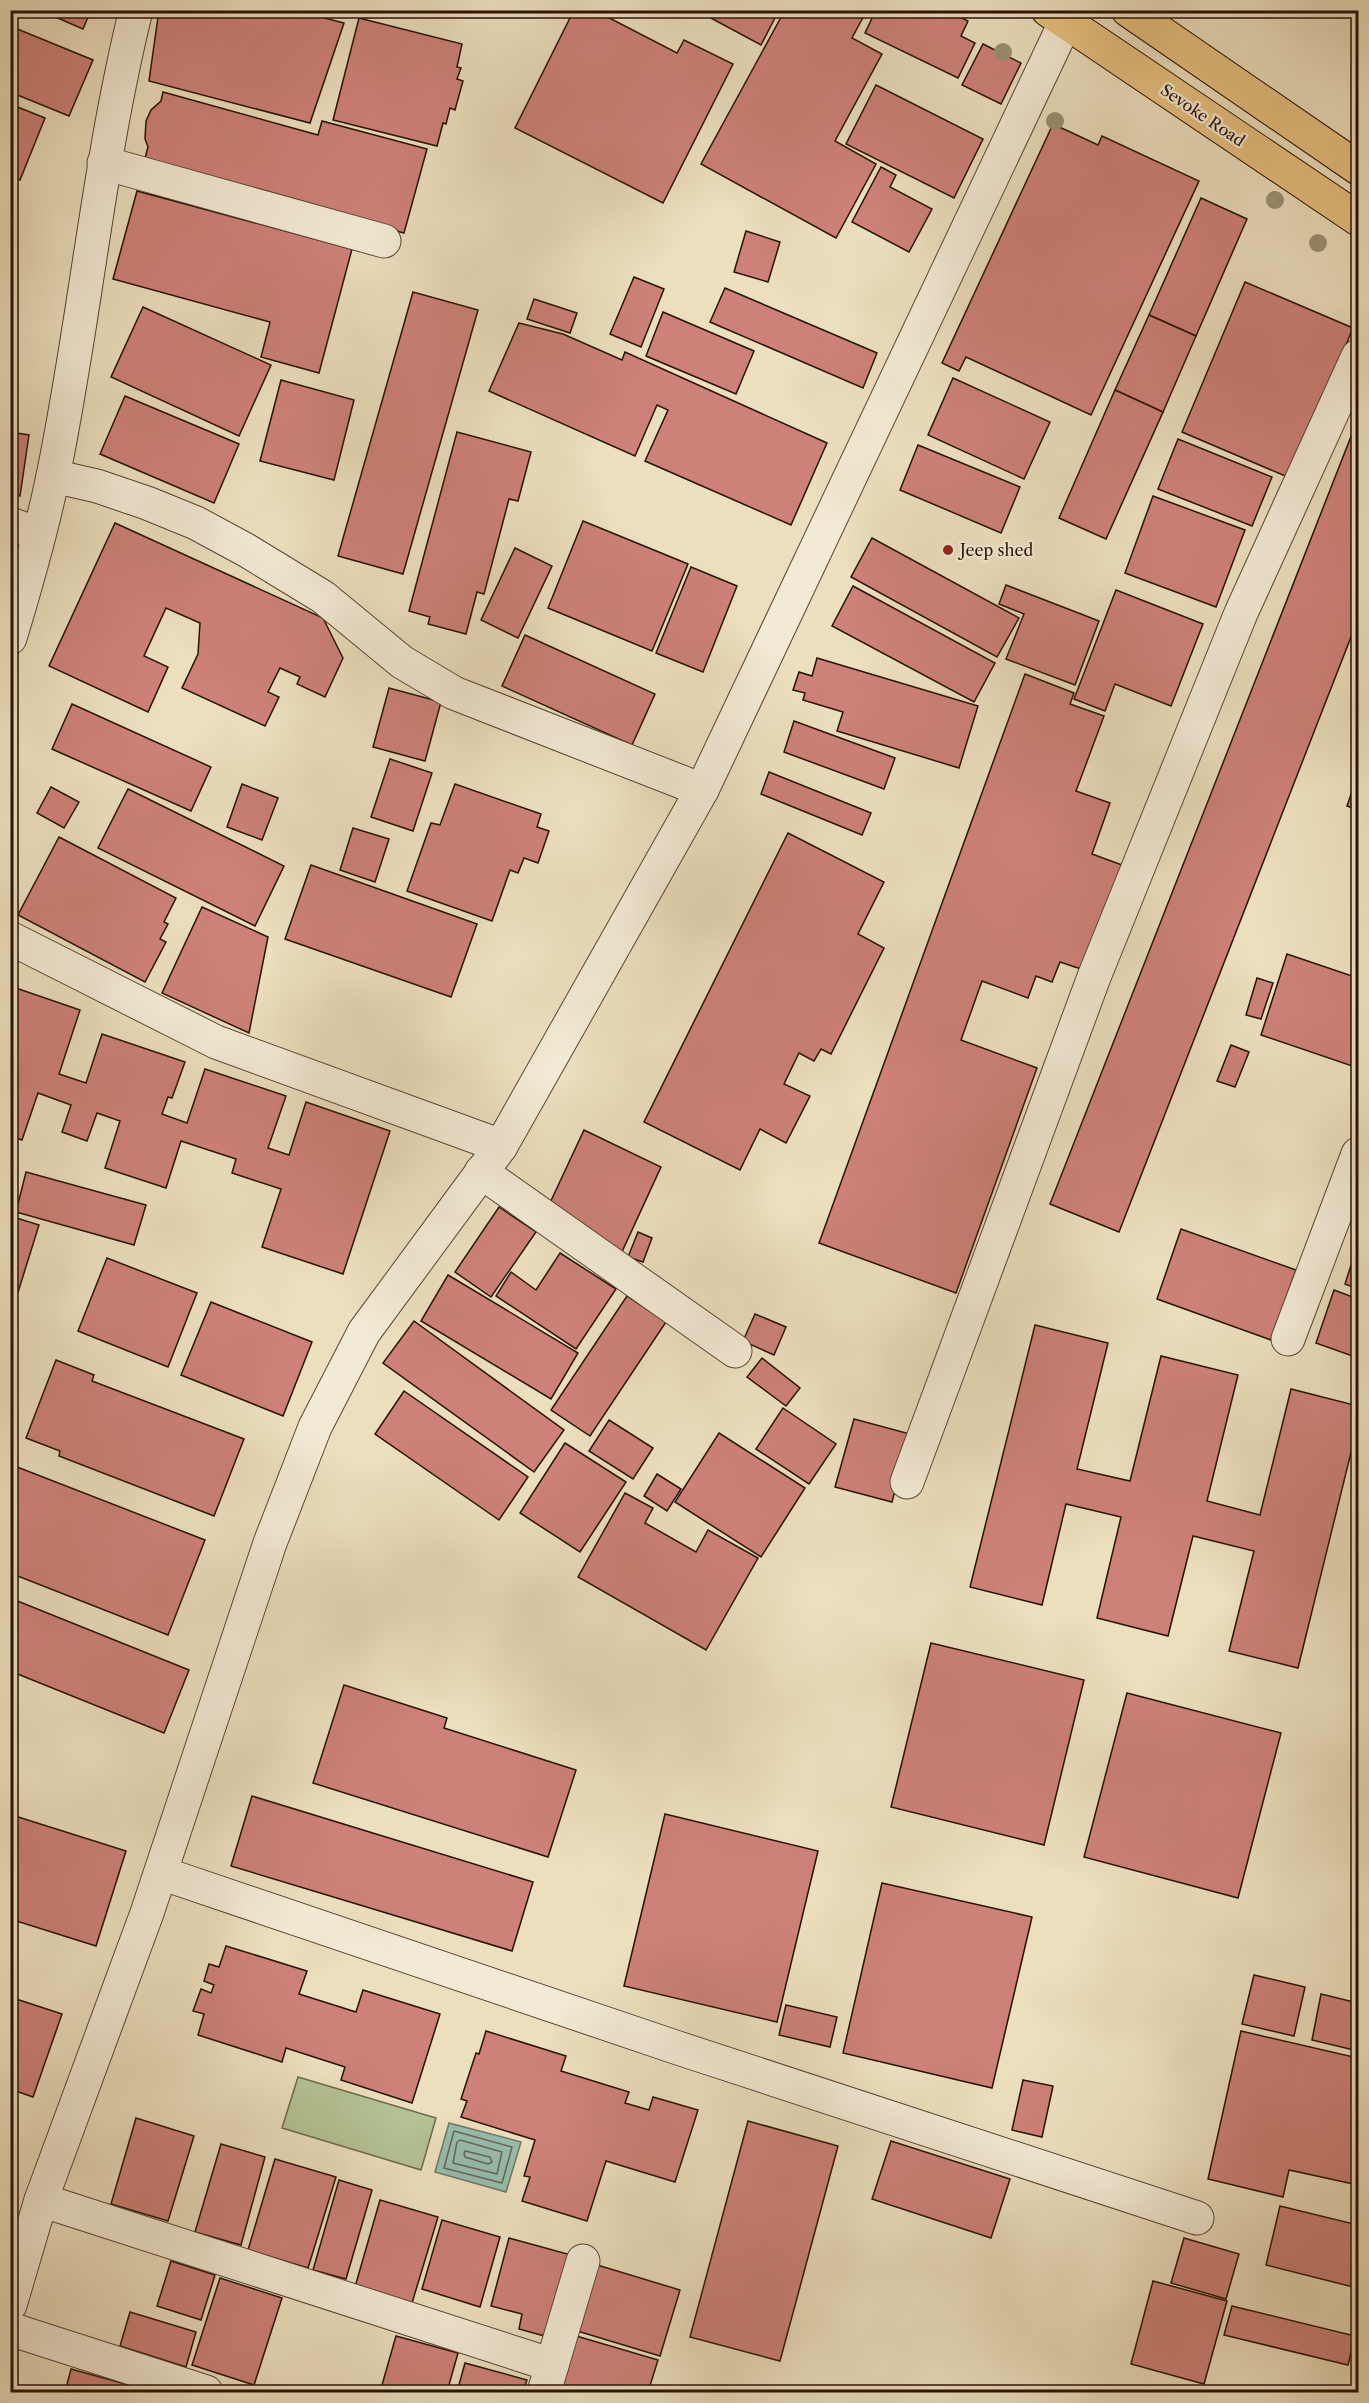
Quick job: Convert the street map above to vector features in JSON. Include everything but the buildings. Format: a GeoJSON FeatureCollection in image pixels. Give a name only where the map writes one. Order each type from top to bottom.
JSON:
{"type":"FeatureCollection","features":[{"type":"Feature","properties":{"kind":"main road"},"geometry":{"type":"LineString","coordinates":[[1128,10],[1359,168]]}},
{"type":"Feature","properties":{"kind":"main road","name":"Sevoke Road"},"geometry":{"type":"LineString","coordinates":[[1061,14],[1359,219]]}},
{"type":"Feature","properties":{"kind":"street"},"geometry":{"type":"LineString","coordinates":[[10,638],[25,529],[53,476],[82,310],[104,163],[136,10]]}},
{"type":"Feature","properties":{"kind":"street"},"geometry":{"type":"LineString","coordinates":[[10,2305],[41,2200],[161,1874],[270,1543],[315,1427],[364,1332],[501,1146],[702,790],[1061,14]]}},
{"type":"Feature","properties":{"kind":"street"},"geometry":{"type":"LineString","coordinates":[[104,163],[384,241]]}},
{"type":"Feature","properties":{"kind":"street"},"geometry":{"type":"LineString","coordinates":[[907,1482],[1099,966],[1241,613],[1359,356]]}},
{"type":"Feature","properties":{"kind":"street"},"geometry":{"type":"LineString","coordinates":[[53,476],[97,486],[196,523],[323,597],[402,662],[454,693],[702,790]]}},
{"type":"Feature","properties":{"kind":"street"},"geometry":{"type":"LineString","coordinates":[[10,938],[216,1041],[501,1146]]}},
{"type":"Feature","properties":{"kind":"street"},"geometry":{"type":"LineString","coordinates":[[1288,1339],[1359,1154]]}},
{"type":"Feature","properties":{"kind":"street"},"geometry":{"type":"LineString","coordinates":[[481,1172],[735,1351]]}},
{"type":"Feature","properties":{"kind":"street"},"geometry":{"type":"LineString","coordinates":[[161,1874],[678,2048],[1197,2218]]}},
{"type":"Feature","properties":{"kind":"street"},"geometry":{"type":"LineString","coordinates":[[41,2200],[548,2379],[583,2261]]}},
{"type":"Feature","properties":{"kind":"street"},"geometry":{"type":"LineString","coordinates":[[10,2329],[206,2392]]}},
{"type":"Feature","properties":{"kind":"shaded area"},"geometry":{"type":"Polygon","coordinates":[[[298,2077],[436,2118],[421,2170],[282,2128],[298,2077]]]}},
{"type":"Feature","properties":{"kind":"water"},"geometry":{"type":"Polygon","coordinates":[[[449,2123],[521,2142],[506,2192],[435,2172],[449,2123]]]}},
{"type":"Feature","properties":{"kind":"place","name":"Jeep shed"},"geometry":{"type":"Point","coordinates":[948,550]}}]}
